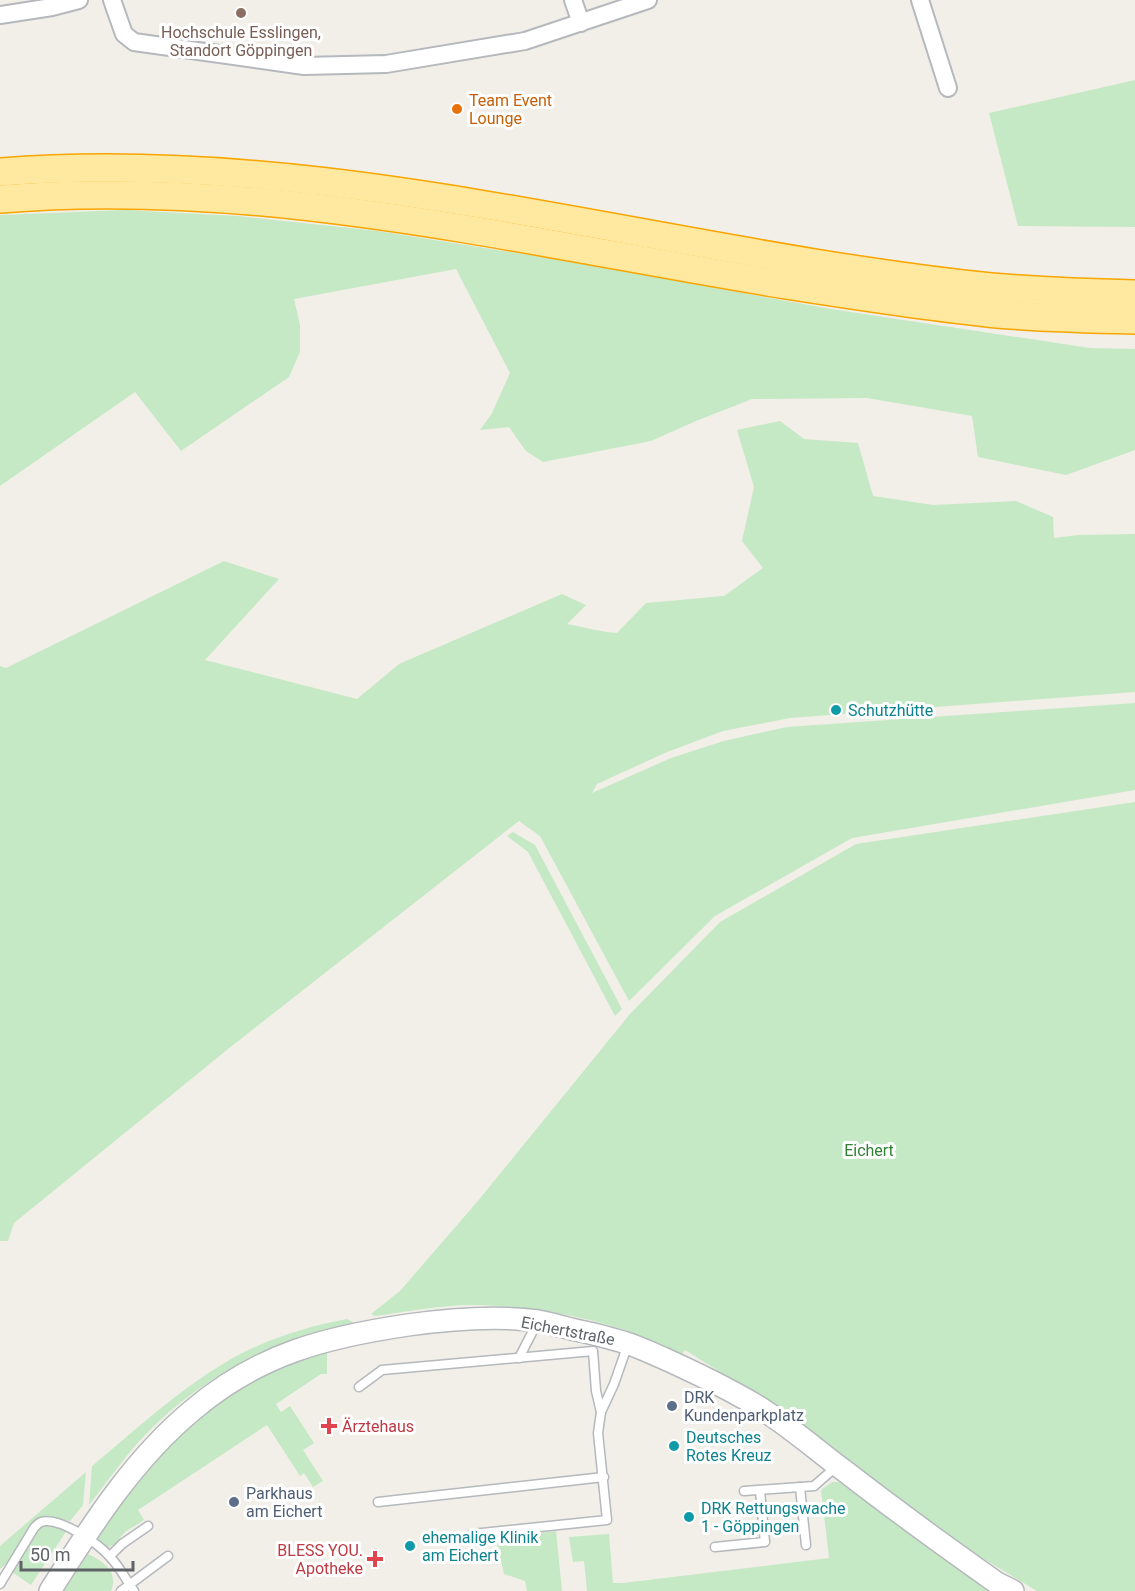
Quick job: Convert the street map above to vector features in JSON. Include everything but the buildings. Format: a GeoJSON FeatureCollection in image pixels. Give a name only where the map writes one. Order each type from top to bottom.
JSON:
{"type":"FeatureCollection","features":[{"type":"Feature","properties":{"kind":"highway"},"geometry":{"type":"LineString","coordinates":[[0,172],[110,169],[190,170],[351,184],[498,206],[899,275],[993,287],[1135,294]]}},
{"type":"Feature","properties":{"kind":"highway"},"geometry":{"type":"LineString","coordinates":[[0,200],[112,196],[190,197],[350,211],[498,233],[785,285],[908,303],[999,314],[1135,320]]}},
{"type":"Feature","properties":{"kind":"street"},"geometry":{"type":"LineString","coordinates":[[0,15],[52,7],[79,0]]}},
{"type":"Feature","properties":{"kind":"street"},"geometry":{"type":"LineString","coordinates":[[112,0],[124,34],[134,42],[304,66],[386,64],[525,41],[648,0]]}},
{"type":"Feature","properties":{"kind":"street"},"geometry":{"type":"LineString","coordinates":[[573,0],[581,23]]}},
{"type":"Feature","properties":{"kind":"street"},"geometry":{"type":"LineString","coordinates":[[920,0],[948,88]]}},
{"type":"Feature","properties":{"kind":"street","name":"Eichertstraße"},"geometry":{"type":"LineString","coordinates":[[50,1591],[135,1468],[162,1437],[195,1407],[222,1388],[277,1357],[304,1346],[330,1339],[437,1321],[481,1318],[538,1321],[629,1343],[693,1371],[755,1404],[917,1526],[997,1583],[1012,1591]]}},
{"type":"Feature","properties":{"kind":"lane"},"geometry":{"type":"LineString","coordinates":[[519,1358],[538,1321]]}},
{"type":"Feature","properties":{"kind":"lane"},"geometry":{"type":"LineString","coordinates":[[472,1534],[607,1520],[598,1432],[601,1412],[629,1343]]}},
{"type":"Feature","properties":{"kind":"lane"},"geometry":{"type":"LineString","coordinates":[[359,1387],[382,1370],[593,1351],[596,1391],[601,1412]]}},
{"type":"Feature","properties":{"kind":"lane"},"geometry":{"type":"LineString","coordinates":[[744,1491],[813,1486],[837,1466]]}},
{"type":"Feature","properties":{"kind":"lane"},"geometry":{"type":"LineString","coordinates":[[378,1502],[604,1477]]}},
{"type":"Feature","properties":{"kind":"lane"},"geometry":{"type":"LineString","coordinates":[[800,1487],[806,1545]]}},
{"type":"Feature","properties":{"kind":"lane"},"geometry":{"type":"LineString","coordinates":[[715,1547],[765,1542],[760,1491]]}},
{"type":"Feature","properties":{"kind":"lane"},"geometry":{"type":"LineString","coordinates":[[0,1584],[34,1528],[41,1522],[49,1522],[69,1527],[86,1536],[110,1556],[134,1591]]}},
{"type":"Feature","properties":{"kind":"lane"},"geometry":{"type":"LineString","coordinates":[[110,1556],[122,1544],[148,1526]]}},
{"type":"Feature","properties":{"kind":"lane"},"geometry":{"type":"LineString","coordinates":[[121,1591],[128,1583],[168,1556]]}},
{"type":"Feature","properties":{"kind":"green space"},"geometry":{"type":"Polygon","coordinates":[[[1135,80],[1135,227],[1018,226],[989,113],[1135,80]]]}},
{"type":"Feature","properties":{"kind":"green space"},"geometry":{"type":"Polygon","coordinates":[[[125,210],[237,216],[378,231],[574,262],[831,309],[1090,348],[1135,349],[1135,450],[1066,475],[978,457],[972,416],[867,398],[752,399],[651,441],[543,462],[526,451],[509,427],[480,430],[492,413],[510,373],[456,269],[294,299],[300,325],[300,352],[289,377],[181,451],[135,392],[0,486],[0,215],[125,210]]]}},
{"type":"Feature","properties":{"kind":"green space"},"geometry":{"type":"Polygon","coordinates":[[[780,421],[804,439],[858,443],[873,496],[933,505],[1016,501],[1053,517],[1054,538],[1078,535],[1135,534],[1135,692],[790,718],[723,731],[667,752],[597,784],[592,793],[671,758],[724,741],[787,727],[1135,703],[1135,790],[852,838],[715,916],[629,1001],[540,836],[519,821],[233,1045],[14,1223],[8,1241],[0,1241],[0,666],[6,668],[224,561],[279,579],[205,660],[357,699],[399,664],[562,594],[586,605],[567,624],[617,633],[646,603],[724,596],[763,568],[742,541],[754,487],[737,430],[780,421]]]}},
{"type":"Feature","properties":{"kind":"green space","name":"Eichert"},"geometry":{"type":"Polygon","coordinates":[[[1135,802],[1135,1591],[1037,1591],[956,1542],[776,1407],[685,1350],[682,1354],[622,1329],[567,1315],[529,1309],[460,1305],[375,1316],[371,1314],[400,1291],[477,1202],[630,1014],[720,922],[856,844],[1135,802]]]}},
{"type":"Feature","properties":{"kind":"green space"},"geometry":{"type":"Polygon","coordinates":[[[513,832],[535,845],[622,1009],[615,1016],[528,852],[507,836],[513,832]]]}},
{"type":"Feature","properties":{"kind":"green space"},"geometry":{"type":"Polygon","coordinates":[[[347,1319],[357,1324],[313,1334],[278,1346],[237,1365],[199,1389],[163,1417],[139,1441],[89,1505],[92,1466],[190,1385],[226,1362],[269,1341],[300,1330],[347,1319]]]}},
{"type":"Feature","properties":{"kind":"green space"},"geometry":{"type":"Polygon","coordinates":[[[327,1348],[327,1374],[321,1374],[276,1404],[281,1412],[290,1406],[314,1443],[303,1450],[323,1481],[313,1487],[304,1473],[300,1476],[267,1425],[138,1510],[144,1520],[125,1532],[115,1544],[106,1548],[99,1544],[99,1535],[152,1466],[172,1444],[215,1405],[263,1374],[327,1348]]]}},
{"type":"Feature","properties":{"kind":"green space"},"geometry":{"type":"Polygon","coordinates":[[[86,1472],[83,1505],[70,1521],[40,1517],[34,1521],[7,1563],[0,1569],[0,1546],[86,1472]]]}},
{"type":"Feature","properties":{"kind":"green space"},"geometry":{"type":"Polygon","coordinates":[[[832,1482],[839,1482],[955,1567],[998,1591],[587,1591],[584,1561],[573,1562],[569,1537],[609,1534],[613,1583],[829,1558],[821,1490],[832,1482]]]}},
{"type":"Feature","properties":{"kind":"green space"},"geometry":{"type":"Polygon","coordinates":[[[44,1526],[67,1530],[31,1585],[12,1572],[29,1541],[44,1526]]]}},
{"type":"Feature","properties":{"kind":"green space"},"geometry":{"type":"Polygon","coordinates":[[[556,1531],[562,1591],[527,1591],[525,1581],[504,1574],[497,1543],[499,1538],[556,1531]]]}},
{"type":"Feature","properties":{"kind":"green space"},"geometry":{"type":"Polygon","coordinates":[[[88,1554],[108,1568],[113,1578],[111,1591],[64,1591],[88,1554]]]}},
{"type":"Feature","properties":{"kind":"place","name":"Hochschule Esslingen, Standort Göppingen"},"geometry":{"type":"Point","coordinates":[241,13]}},
{"type":"Feature","properties":{"kind":"place","name":"Team Event Lounge"},"geometry":{"type":"Point","coordinates":[457,109]}},
{"type":"Feature","properties":{"kind":"place","name":"Schutzhütte"},"geometry":{"type":"Point","coordinates":[836,710]}},
{"type":"Feature","properties":{"kind":"place","name":"DRK Kundenparkplatz"},"geometry":{"type":"Point","coordinates":[672,1406]}},
{"type":"Feature","properties":{"kind":"place","name":"Ärztehaus"},"geometry":{"type":"Point","coordinates":[329,1426]}},
{"type":"Feature","properties":{"kind":"place","name":"Deutsches Rotes Kreuz"},"geometry":{"type":"Point","coordinates":[674,1446]}},
{"type":"Feature","properties":{"kind":"place","name":"Parkhaus am Eichert"},"geometry":{"type":"Point","coordinates":[234,1502]}},
{"type":"Feature","properties":{"kind":"place","name":"DRK Rettungswache 1 - Göppingen"},"geometry":{"type":"Point","coordinates":[689,1517]}},
{"type":"Feature","properties":{"kind":"place","name":"ehemalige Klinik am Eichert"},"geometry":{"type":"Point","coordinates":[410,1546]}},
{"type":"Feature","properties":{"kind":"place","name":"BLESS YOU. Apotheke"},"geometry":{"type":"Point","coordinates":[375,1559]}}]}
